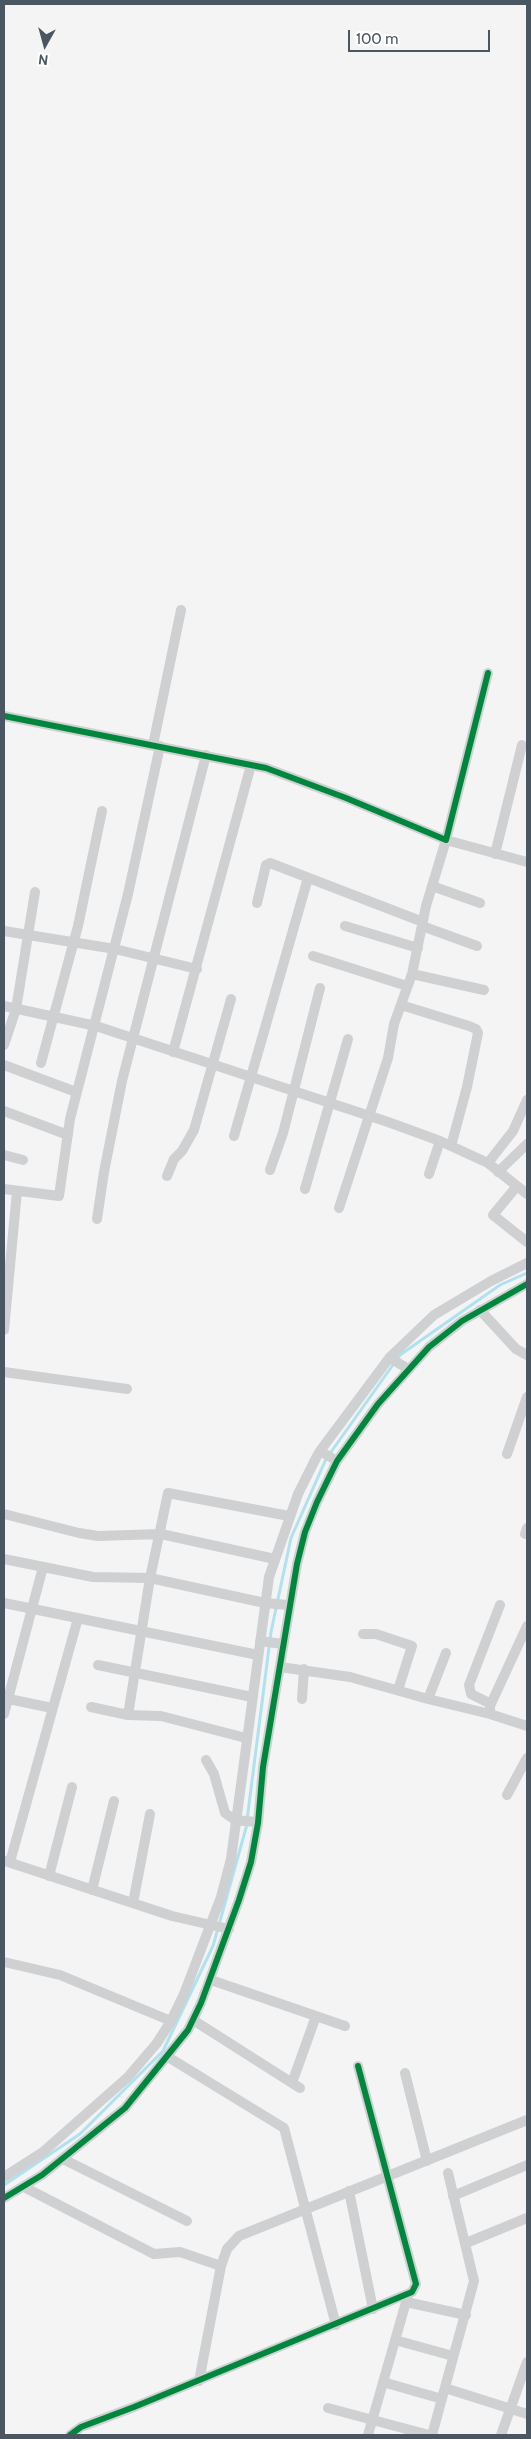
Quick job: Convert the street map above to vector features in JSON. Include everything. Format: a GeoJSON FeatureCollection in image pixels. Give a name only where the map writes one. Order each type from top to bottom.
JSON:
{"type":"FeatureCollection","features":[{"type":"Feature","properties":{"kind":"street"},"geometry":{"type":"LineString","coordinates":[[4,1189],[59,1196],[76,1092],[96,1026],[115,950],[157,746],[181,610]]}},
{"type":"Feature","properties":{"kind":"street"},"geometry":{"type":"LineString","coordinates":[[339,1208],[370,1116],[401,1005],[412,974],[432,886],[488,673]]}},
{"type":"Feature","properties":{"kind":"street"},"geometry":{"type":"LineString","coordinates":[[4,716],[272,770],[346,798],[444,844],[527,862]]}},
{"type":"Feature","properties":{"kind":"street"},"geometry":{"type":"LineString","coordinates":[[495,854],[522,745]]}},
{"type":"Feature","properties":{"kind":"street"},"geometry":{"type":"LineString","coordinates":[[97,1219],[113,1121],[206,756]]}},
{"type":"Feature","properties":{"kind":"street"},"geometry":{"type":"LineString","coordinates":[[174,1052],[251,765]]}},
{"type":"Feature","properties":{"kind":"street"},"geometry":{"type":"LineString","coordinates":[[42,1063],[74,942],[102,811]]}},
{"type":"Feature","properties":{"kind":"street"},"geometry":{"type":"LineString","coordinates":[[257,904],[268,863],[477,946]]}},
{"type":"Feature","properties":{"kind":"street"},"geometry":{"type":"LineString","coordinates":[[234,1136],[308,878]]}},
{"type":"Feature","properties":{"kind":"street"},"geometry":{"type":"LineString","coordinates":[[432,886],[480,902]]}},
{"type":"Feature","properties":{"kind":"street"},"geometry":{"type":"LineString","coordinates":[[4,1045],[16,1008],[35,892]]}},
{"type":"Feature","properties":{"kind":"street"},"geometry":{"type":"LineString","coordinates":[[345,926],[418,948]]}},
{"type":"Feature","properties":{"kind":"street"},"geometry":{"type":"LineString","coordinates":[[4,931],[115,950],[197,969]]}},
{"type":"Feature","properties":{"kind":"street"},"geometry":{"type":"LineString","coordinates":[[313,956],[407,986]]}},
{"type":"Feature","properties":{"kind":"street"},"geometry":{"type":"LineString","coordinates":[[412,974],[484,990]]}},
{"type":"Feature","properties":{"kind":"street"},"geometry":{"type":"LineString","coordinates":[[270,1170],[283,1133],[292,1090],[320,988]]}},
{"type":"Feature","properties":{"kind":"street"},"geometry":{"type":"LineString","coordinates":[[167,1176],[174,1159],[182,1151],[194,1130],[231,999]]}},
{"type":"Feature","properties":{"kind":"street"},"geometry":{"type":"LineString","coordinates":[[401,1005],[469,1026],[476,1029],[478,1033],[452,1146]]}},
{"type":"Feature","properties":{"kind":"street"},"geometry":{"type":"LineString","coordinates":[[4,1006],[96,1026],[370,1116],[440,1141],[482,1160],[527,1194]]}},
{"type":"Feature","properties":{"kind":"street"},"geometry":{"type":"LineString","coordinates":[[305,1189],[348,1039]]}},
{"type":"Feature","properties":{"kind":"street"},"geometry":{"type":"LineString","coordinates":[[4,1065],[76,1092]]}},
{"type":"Feature","properties":{"kind":"street"},"geometry":{"type":"LineString","coordinates":[[482,1160],[513,1131],[527,1100]]}},
{"type":"Feature","properties":{"kind":"street"},"geometry":{"type":"LineString","coordinates":[[4,1111],[68,1135]]}},
{"type":"Feature","properties":{"kind":"street"},"geometry":{"type":"LineString","coordinates":[[429,1174],[440,1141]]}},
{"type":"Feature","properties":{"kind":"street"},"geometry":{"type":"LineString","coordinates":[[498,1172],[527,1144]]}},
{"type":"Feature","properties":{"kind":"street"},"geometry":{"type":"LineString","coordinates":[[4,1155],[23,1160]]}},
{"type":"Feature","properties":{"kind":"street"},"geometry":{"type":"LineString","coordinates":[[517,1186],[493,1215],[527,1242]]}},
{"type":"Feature","properties":{"kind":"street"},"geometry":{"type":"LineString","coordinates":[[4,1330],[17,1191]]}},
{"type":"Feature","properties":{"kind":"street"},"geometry":{"type":"LineString","coordinates":[[4,2177],[43,2152],[128,2077],[157,2044],[184,1994],[211,1925],[227,1875],[237,1820],[246,1738],[267,1603],[269,1578],[298,1494],[322,1452],[390,1357],[434,1315],[491,1281],[527,1263]]}},
{"type":"Feature","properties":{"kind":"street"},"geometry":{"type":"LineString","coordinates":[[4,2198],[24,2187],[63,2159],[125,2108],[168,2057],[193,2020],[210,1980],[251,1862],[280,1662],[286,1605],[305,1532],[336,1461],[406,1368],[462,1320],[527,1284]]}},
{"type":"Feature","properties":{"kind":"street"},"geometry":{"type":"LineString","coordinates":[[480,1310],[516,1349],[527,1355]]}},
{"type":"Feature","properties":{"kind":"street"},"geometry":{"type":"LineString","coordinates":[[392,1358],[406,1368]]}},
{"type":"Feature","properties":{"kind":"street"},"geometry":{"type":"LineString","coordinates":[[4,1372],[127,1390]]}},
{"type":"Feature","properties":{"kind":"street"},"geometry":{"type":"LineString","coordinates":[[507,1454],[527,1397]]}},
{"type":"Feature","properties":{"kind":"street"},"geometry":{"type":"LineString","coordinates":[[322,1452],[336,1461]]}},
{"type":"Feature","properties":{"kind":"street"},"geometry":{"type":"LineString","coordinates":[[128,1715],[150,1578],[161,1534],[168,1493],[289,1516]]}},
{"type":"Feature","properties":{"kind":"street"},"geometry":{"type":"LineString","coordinates":[[4,1514],[98,1536],[161,1534],[275,1559]]}},
{"type":"Feature","properties":{"kind":"street"},"geometry":{"type":"LineString","coordinates":[[4,1559],[93,1577],[150,1578],[267,1603],[286,1605]]}},
{"type":"Feature","properties":{"kind":"street"},"geometry":{"type":"LineString","coordinates":[[4,1714],[6,1698],[43,1568]]}},
{"type":"Feature","properties":{"kind":"street"},"geometry":{"type":"LineString","coordinates":[[4,1603],[258,1655]]}},
{"type":"Feature","properties":{"kind":"street"},"geometry":{"type":"LineString","coordinates":[[490,1709],[471,1694],[469,1685],[500,1605]]}},
{"type":"Feature","properties":{"kind":"street"},"geometry":{"type":"LineString","coordinates":[[78,1618],[7,1861],[172,1916],[227,1928]]}},
{"type":"Feature","properties":{"kind":"street"},"geometry":{"type":"LineString","coordinates":[[490,1709],[527,1626]]}},
{"type":"Feature","properties":{"kind":"street"},"geometry":{"type":"LineString","coordinates":[[363,1634],[376,1634],[412,1646],[399,1687]]}},
{"type":"Feature","properties":{"kind":"street"},"geometry":{"type":"LineString","coordinates":[[261,1641],[282,1644]]}},
{"type":"Feature","properties":{"kind":"street"},"geometry":{"type":"LineString","coordinates":[[429,1697],[446,1653]]}},
{"type":"Feature","properties":{"kind":"street"},"geometry":{"type":"LineString","coordinates":[[280,1662],[304,1669],[399,1687],[429,1697],[490,1709],[527,1726]]}},
{"type":"Feature","properties":{"kind":"street"},"geometry":{"type":"LineString","coordinates":[[98,1665],[252,1697]]}},
{"type":"Feature","properties":{"kind":"street"},"geometry":{"type":"LineString","coordinates":[[302,1699],[304,1669]]}},
{"type":"Feature","properties":{"kind":"street"},"geometry":{"type":"LineString","coordinates":[[6,1698],[52,1708]]}},
{"type":"Feature","properties":{"kind":"street"},"geometry":{"type":"LineString","coordinates":[[91,1707],[128,1715],[161,1716],[246,1738]]}},
{"type":"Feature","properties":{"kind":"street"},"geometry":{"type":"LineString","coordinates":[[507,1795],[527,1758]]}},
{"type":"Feature","properties":{"kind":"street"},"geometry":{"type":"LineString","coordinates":[[206,1760],[214,1774],[224,1813],[237,1820],[256,1822]]}},
{"type":"Feature","properties":{"kind":"street"},"geometry":{"type":"LineString","coordinates":[[49,1876],[72,1787]]}},
{"type":"Feature","properties":{"kind":"street"},"geometry":{"type":"LineString","coordinates":[[92,1890],[114,1801]]}},
{"type":"Feature","properties":{"kind":"street"},"geometry":{"type":"LineString","coordinates":[[132,1903],[150,1814]]}},
{"type":"Feature","properties":{"kind":"street"},"geometry":{"type":"LineString","coordinates":[[4,1962],[60,1975],[171,2021]]}},
{"type":"Feature","properties":{"kind":"street"},"geometry":{"type":"LineString","coordinates":[[210,1980],[345,2026]]}},
{"type":"Feature","properties":{"kind":"street"},"geometry":{"type":"LineString","coordinates":[[193,2020],[296,2085],[316,2016]]}},
{"type":"Feature","properties":{"kind":"street"},"geometry":{"type":"LineString","coordinates":[[168,2057],[284,2128],[336,2325]]}},
{"type":"Feature","properties":{"kind":"street"},"geometry":{"type":"LineString","coordinates":[[358,2066],[416,2284],[407,2299],[368,2435]]}},
{"type":"Feature","properties":{"kind":"street"},"geometry":{"type":"LineString","coordinates":[[405,2073],[427,2161]]}},
{"type":"Feature","properties":{"kind":"street"},"geometry":{"type":"LineString","coordinates":[[199,2381],[221,2266],[227,2249],[239,2236],[527,2120]]}},
{"type":"Feature","properties":{"kind":"street"},"geometry":{"type":"LineString","coordinates":[[63,2159],[187,2221]]}},
{"type":"Feature","properties":{"kind":"street"},"geometry":{"type":"LineString","coordinates":[[454,2196],[527,2165]]}},
{"type":"Feature","properties":{"kind":"street"},"geometry":{"type":"LineString","coordinates":[[328,2408],[430,2435],[466,2315],[474,2281],[448,2173]]}},
{"type":"Feature","properties":{"kind":"street"},"geometry":{"type":"LineString","coordinates":[[24,2187],[154,2254],[180,2252],[221,2266]]}},
{"type":"Feature","properties":{"kind":"street"},"geometry":{"type":"LineString","coordinates":[[349,2191],[374,2309]]}},
{"type":"Feature","properties":{"kind":"street"},"geometry":{"type":"LineString","coordinates":[[466,2243],[527,2218]]}},
{"type":"Feature","properties":{"kind":"street"},"geometry":{"type":"LineString","coordinates":[[70,2435],[81,2427],[374,2309],[407,2299],[466,2315]]}},
{"type":"Feature","properties":{"kind":"street"},"geometry":{"type":"LineString","coordinates":[[395,2340],[454,2356]]}},
{"type":"Feature","properties":{"kind":"street"},"geometry":{"type":"LineString","coordinates":[[501,2435],[527,2362]]}},
{"type":"Feature","properties":{"kind":"street"},"geometry":{"type":"LineString","coordinates":[[383,2382],[442,2399]]}},
{"type":"Feature","properties":{"kind":"street"},"geometry":{"type":"LineString","coordinates":[[445,2388],[527,2414]]}},
{"type":"Feature","properties":{"kind":"waterway"},"geometry":{"type":"LineString","coordinates":[[4,2185],[80,2134],[163,2051],[213,1946],[246,1828],[271,1632],[291,1538],[326,1459],[400,1355],[500,1285],[527,1273]]}},
{"type":"Feature","properties":{"kind":"cycle path"},"geometry":{"type":"LineString","coordinates":[[4,716],[266,768],[346,798],[446,840],[488,673]]}},
{"type":"Feature","properties":{"kind":"cycle path"},"geometry":{"type":"LineString","coordinates":[[4,2198],[42,2175],[125,2108],[188,2030],[201,2003],[251,1862],[258,1823],[263,1767],[297,1564],[305,1532],[337,1461],[378,1404],[429,1347],[462,1321],[527,1284]]}},
{"type":"Feature","properties":{"kind":"cycle path"},"geometry":{"type":"LineString","coordinates":[[70,2435],[81,2427],[412,2292],[416,2284],[358,2066]]}}]}
